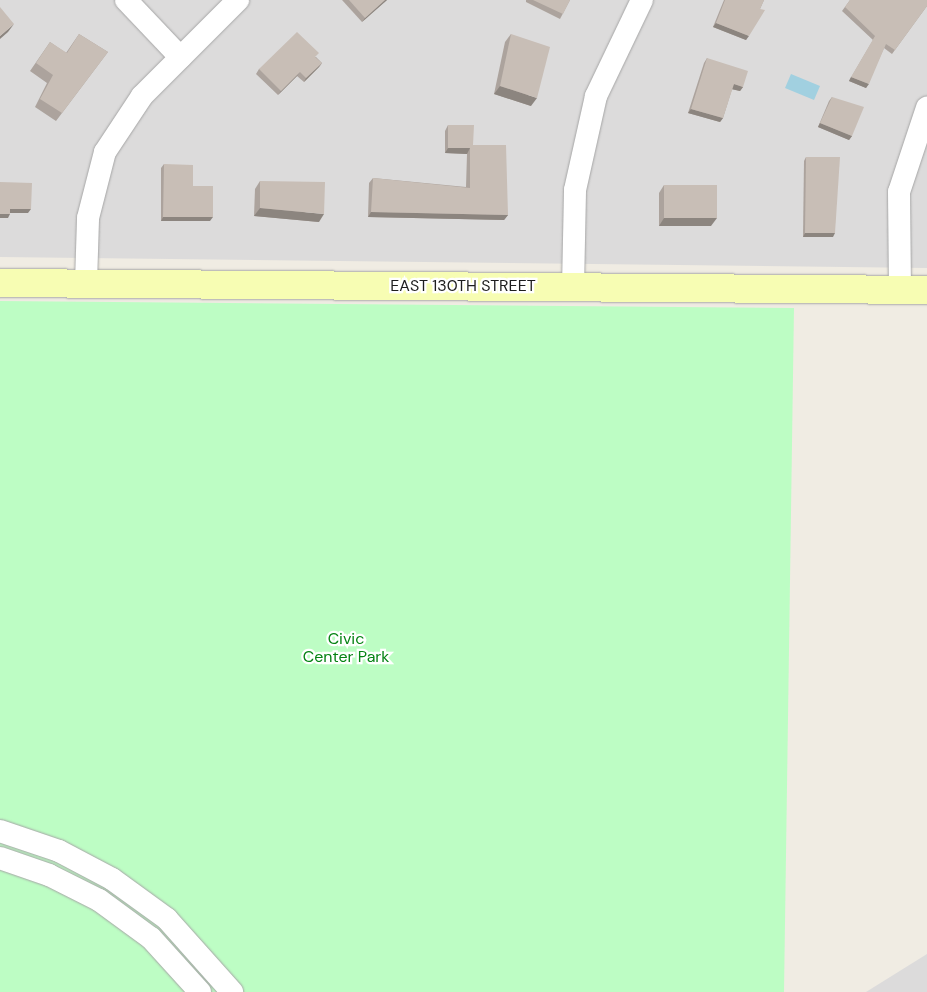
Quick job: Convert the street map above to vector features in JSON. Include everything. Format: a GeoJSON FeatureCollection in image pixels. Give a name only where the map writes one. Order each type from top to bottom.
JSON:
{"type":"FeatureCollection","features":[{"type":"Feature","properties":{"kind":"street"},"geometry":{"type":"LineString","coordinates":[[126,0],[180,57]]}},
{"type":"Feature","properties":{"kind":"street"},"geometry":{"type":"LineString","coordinates":[[86,284],[88,218],[105,152],[122,120],[180,57],[238,0]]}},
{"type":"Feature","properties":{"kind":"street"},"geometry":{"type":"LineString","coordinates":[[573,287],[575,190],[596,96],[642,0]]}},
{"type":"Feature","properties":{"kind":"street"},"geometry":{"type":"LineString","coordinates":[[900,289],[899,192],[927,108]]}},
{"type":"Feature","properties":{"kind":"street","name":"EAST 130TH STREET"},"geometry":{"type":"LineString","coordinates":[[0,283],[927,290]]}},
{"type":"Feature","properties":{"kind":"street"},"geometry":{"type":"LineString","coordinates":[[0,831],[59,852],[112,879],[167,919],[232,992]]}},
{"type":"Feature","properties":{"kind":"street"},"geometry":{"type":"LineString","coordinates":[[0,858],[49,874],[99,900],[151,938],[200,992]]}},
{"type":"Feature","properties":{"kind":"shaded area"},"geometry":{"type":"Polygon","coordinates":[[[0,0],[927,0],[927,268],[0,257],[0,0]]]}},
{"type":"Feature","properties":{"kind":"shaded area"},"geometry":{"type":"Polygon","coordinates":[[[927,954],[927,992],[866,992],[927,954]]]}},
{"type":"Feature","properties":{"kind":"green space","name":"Civic Center Park"},"geometry":{"type":"Polygon","coordinates":[[[0,301],[794,308],[784,992],[0,992],[0,301]]]}},
{"type":"Feature","properties":{"kind":"water"},"geometry":{"type":"Polygon","coordinates":[[[791,74],[820,86],[814,100],[785,88],[791,74]]]}},
{"type":"Feature","properties":{"kind":"building"},"geometry":{"type":"Polygon","coordinates":[[[349,0],[385,0],[365,18],[349,0]]]}},
{"type":"Feature","properties":{"kind":"building"},"geometry":{"type":"Polygon","coordinates":[[[533,0],[570,0],[563,14],[533,0]]]}},
{"type":"Feature","properties":{"kind":"building"},"geometry":{"type":"Polygon","coordinates":[[[725,0],[764,0],[760,9],[765,10],[749,36],[716,23],[725,0]]]}},
{"type":"Feature","properties":{"kind":"building"},"geometry":{"type":"Polygon","coordinates":[[[850,0],[927,0],[927,6],[895,50],[886,44],[869,84],[851,77],[875,36],[845,7],[850,0]]]}},
{"type":"Feature","properties":{"kind":"building"},"geometry":{"type":"Polygon","coordinates":[[[0,7],[14,24],[0,36],[0,7]]]}},
{"type":"Feature","properties":{"kind":"building"},"geometry":{"type":"Polygon","coordinates":[[[297,32],[319,53],[315,57],[322,63],[306,78],[300,72],[281,91],[259,69],[297,32]]]}},
{"type":"Feature","properties":{"kind":"building"},"geometry":{"type":"Polygon","coordinates":[[[79,34],[108,52],[62,113],[40,99],[53,75],[36,63],[50,42],[67,53],[79,34]]]}},
{"type":"Feature","properties":{"kind":"building"},"geometry":{"type":"Polygon","coordinates":[[[511,34],[550,47],[537,98],[500,86],[511,34]]]}},
{"type":"Feature","properties":{"kind":"building"},"geometry":{"type":"Polygon","coordinates":[[[707,58],[748,71],[743,87],[734,84],[723,118],[691,109],[707,58]]]}},
{"type":"Feature","properties":{"kind":"building"},"geometry":{"type":"Polygon","coordinates":[[[832,97],[864,107],[852,136],[820,123],[832,97]]]}},
{"type":"Feature","properties":{"kind":"building"},"geometry":{"type":"Polygon","coordinates":[[[448,125],[474,125],[473,145],[506,145],[508,215],[371,212],[373,178],[470,188],[470,148],[448,148],[448,125]]]}},
{"type":"Feature","properties":{"kind":"building"},"geometry":{"type":"Polygon","coordinates":[[[806,157],[840,157],[835,233],[805,233],[806,157]]]}},
{"type":"Feature","properties":{"kind":"building"},"geometry":{"type":"Polygon","coordinates":[[[164,164],[193,165],[193,186],[213,186],[213,217],[163,217],[164,164]]]}},
{"type":"Feature","properties":{"kind":"building"},"geometry":{"type":"Polygon","coordinates":[[[260,181],[325,182],[324,214],[260,208],[260,181]]]}},
{"type":"Feature","properties":{"kind":"building"},"geometry":{"type":"Polygon","coordinates":[[[0,182],[32,183],[31,209],[10,209],[10,214],[0,214],[0,182]]]}},
{"type":"Feature","properties":{"kind":"building"},"geometry":{"type":"Polygon","coordinates":[[[664,185],[717,185],[717,218],[664,218],[664,185]]]}}]}
